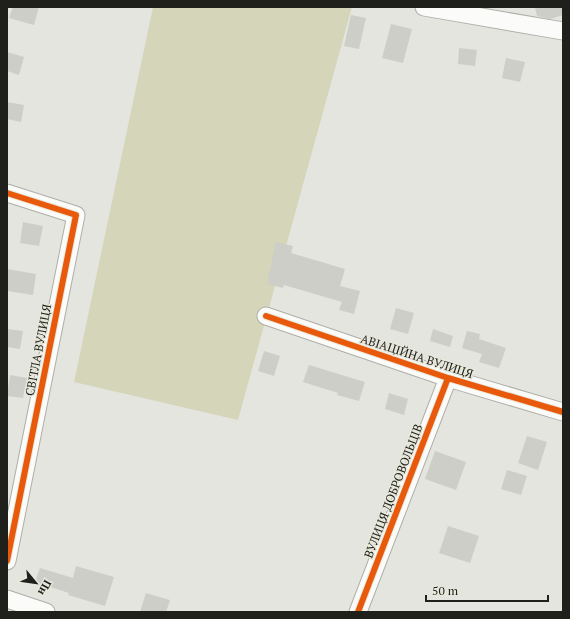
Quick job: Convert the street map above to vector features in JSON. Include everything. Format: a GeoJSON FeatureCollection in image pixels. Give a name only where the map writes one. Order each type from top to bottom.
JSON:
{"type":"FeatureCollection","features":[{"type":"Feature","properties":{"kind":"street"},"geometry":{"type":"LineString","coordinates":[[424,7],[563,30]]}},
{"type":"Feature","properties":{"kind":"street","name":"СВІТЛА ВУЛИЦЯ"},"geometry":{"type":"LineString","coordinates":[[7,194],[76,215],[7,561]]}},
{"type":"Feature","properties":{"kind":"street","name":"АВІАЦІЙНА ВУЛИЦЯ"},"geometry":{"type":"LineString","coordinates":[[266,316],[448,378],[563,412]]}},
{"type":"Feature","properties":{"kind":"street","name":"ВУЛИЦЯ ДОБРОВОЛЬЦІВ"},"geometry":{"type":"LineString","coordinates":[[358,612],[448,378]]}},
{"type":"Feature","properties":{"kind":"street"},"geometry":{"type":"LineString","coordinates":[[7,598],[46,612]]}},
{"type":"Feature","properties":{"kind":"green space"},"geometry":{"type":"Polygon","coordinates":[[[153,7],[352,7],[238,420],[74,382],[153,7]]]}},
{"type":"Feature","properties":{"kind":"building"},"geometry":{"type":"Polygon","coordinates":[[[13,7],[39,7],[34,25],[9,18],[13,7]]]}},
{"type":"Feature","properties":{"kind":"building"},"geometry":{"type":"Polygon","coordinates":[[[535,7],[563,7],[563,15],[550,19],[537,16],[535,7]]]}},
{"type":"Feature","properties":{"kind":"building"},"geometry":{"type":"Polygon","coordinates":[[[351,15],[366,18],[359,49],[344,46],[351,15]]]}},
{"type":"Feature","properties":{"kind":"building"},"geometry":{"type":"Polygon","coordinates":[[[391,24],[412,29],[403,63],[382,58],[391,24]]]}},
{"type":"Feature","properties":{"kind":"building"},"geometry":{"type":"Polygon","coordinates":[[[459,48],[477,50],[475,66],[458,64],[459,48]]]}},
{"type":"Feature","properties":{"kind":"building"},"geometry":{"type":"Polygon","coordinates":[[[7,52],[24,57],[19,75],[7,71],[7,52]]]}},
{"type":"Feature","properties":{"kind":"building"},"geometry":{"type":"Polygon","coordinates":[[[506,58],[525,62],[520,82],[502,78],[506,58]]]}},
{"type":"Feature","properties":{"kind":"building"},"geometry":{"type":"Polygon","coordinates":[[[7,102],[24,105],[21,122],[7,119],[7,102]]]}},
{"type":"Feature","properties":{"kind":"building"},"geometry":{"type":"Polygon","coordinates":[[[23,222],[43,226],[39,246],[20,243],[23,222]]]}},
{"type":"Feature","properties":{"kind":"building"},"geometry":{"type":"Polygon","coordinates":[[[276,242],[293,246],[291,253],[345,269],[340,286],[360,291],[354,314],[339,310],[342,302],[284,285],[283,288],[267,284],[276,242]]]}},
{"type":"Feature","properties":{"kind":"building"},"geometry":{"type":"Polygon","coordinates":[[[7,269],[36,274],[33,295],[7,291],[7,269]]]}},
{"type":"Feature","properties":{"kind":"building"},"geometry":{"type":"Polygon","coordinates":[[[396,308],[414,313],[408,334],[390,329],[396,308]]]}},
{"type":"Feature","properties":{"kind":"building"},"geometry":{"type":"Polygon","coordinates":[[[7,329],[23,331],[20,349],[7,347],[7,329]]]}},
{"type":"Feature","properties":{"kind":"building"},"geometry":{"type":"Polygon","coordinates":[[[433,329],[453,336],[450,347],[430,341],[433,329]]]}},
{"type":"Feature","properties":{"kind":"building"},"geometry":{"type":"Polygon","coordinates":[[[467,331],[480,334],[479,339],[506,348],[499,368],[479,362],[482,354],[462,348],[467,331]]]}},
{"type":"Feature","properties":{"kind":"building"},"geometry":{"type":"Polygon","coordinates":[[[264,351],[280,356],[274,376],[258,371],[264,351]]]}},
{"type":"Feature","properties":{"kind":"building"},"geometry":{"type":"Polygon","coordinates":[[[309,365],[365,382],[359,401],[337,395],[338,393],[303,382],[309,365]]]}},
{"type":"Feature","properties":{"kind":"building"},"geometry":{"type":"Polygon","coordinates":[[[10,375],[27,378],[23,398],[7,396],[10,375]]]}},
{"type":"Feature","properties":{"kind":"building"},"geometry":{"type":"Polygon","coordinates":[[[389,393],[408,399],[404,415],[385,409],[389,393]]]}},
{"type":"Feature","properties":{"kind":"building"},"geometry":{"type":"Polygon","coordinates":[[[527,436],[547,442],[538,470],[518,463],[527,436]]]}},
{"type":"Feature","properties":{"kind":"building"},"geometry":{"type":"Polygon","coordinates":[[[435,451],[466,462],[456,490],[425,479],[435,451]]]}},
{"type":"Feature","properties":{"kind":"building"},"geometry":{"type":"Polygon","coordinates":[[[507,470],[527,476],[521,495],[501,489],[507,470]]]}},
{"type":"Feature","properties":{"kind":"building"},"geometry":{"type":"Polygon","coordinates":[[[448,526],[479,536],[470,563],[439,553],[448,526]]]}},
{"type":"Feature","properties":{"kind":"building"},"geometry":{"type":"Polygon","coordinates":[[[76,566],[114,577],[105,606],[68,595],[69,593],[35,582],[40,568],[73,578],[76,566]]]}},
{"type":"Feature","properties":{"kind":"building"},"geometry":{"type":"Polygon","coordinates":[[[146,593],[170,600],[166,612],[140,612],[146,593]]]}},
{"type":"Feature","properties":{"kind":"cycle path"},"geometry":{"type":"LineString","coordinates":[[7,193],[76,215],[7,561]]}},
{"type":"Feature","properties":{"kind":"cycle path"},"geometry":{"type":"LineString","coordinates":[[266,316],[448,378],[563,412]]}},
{"type":"Feature","properties":{"kind":"cycle path"},"geometry":{"type":"LineString","coordinates":[[358,612],[448,378]]}}]}
